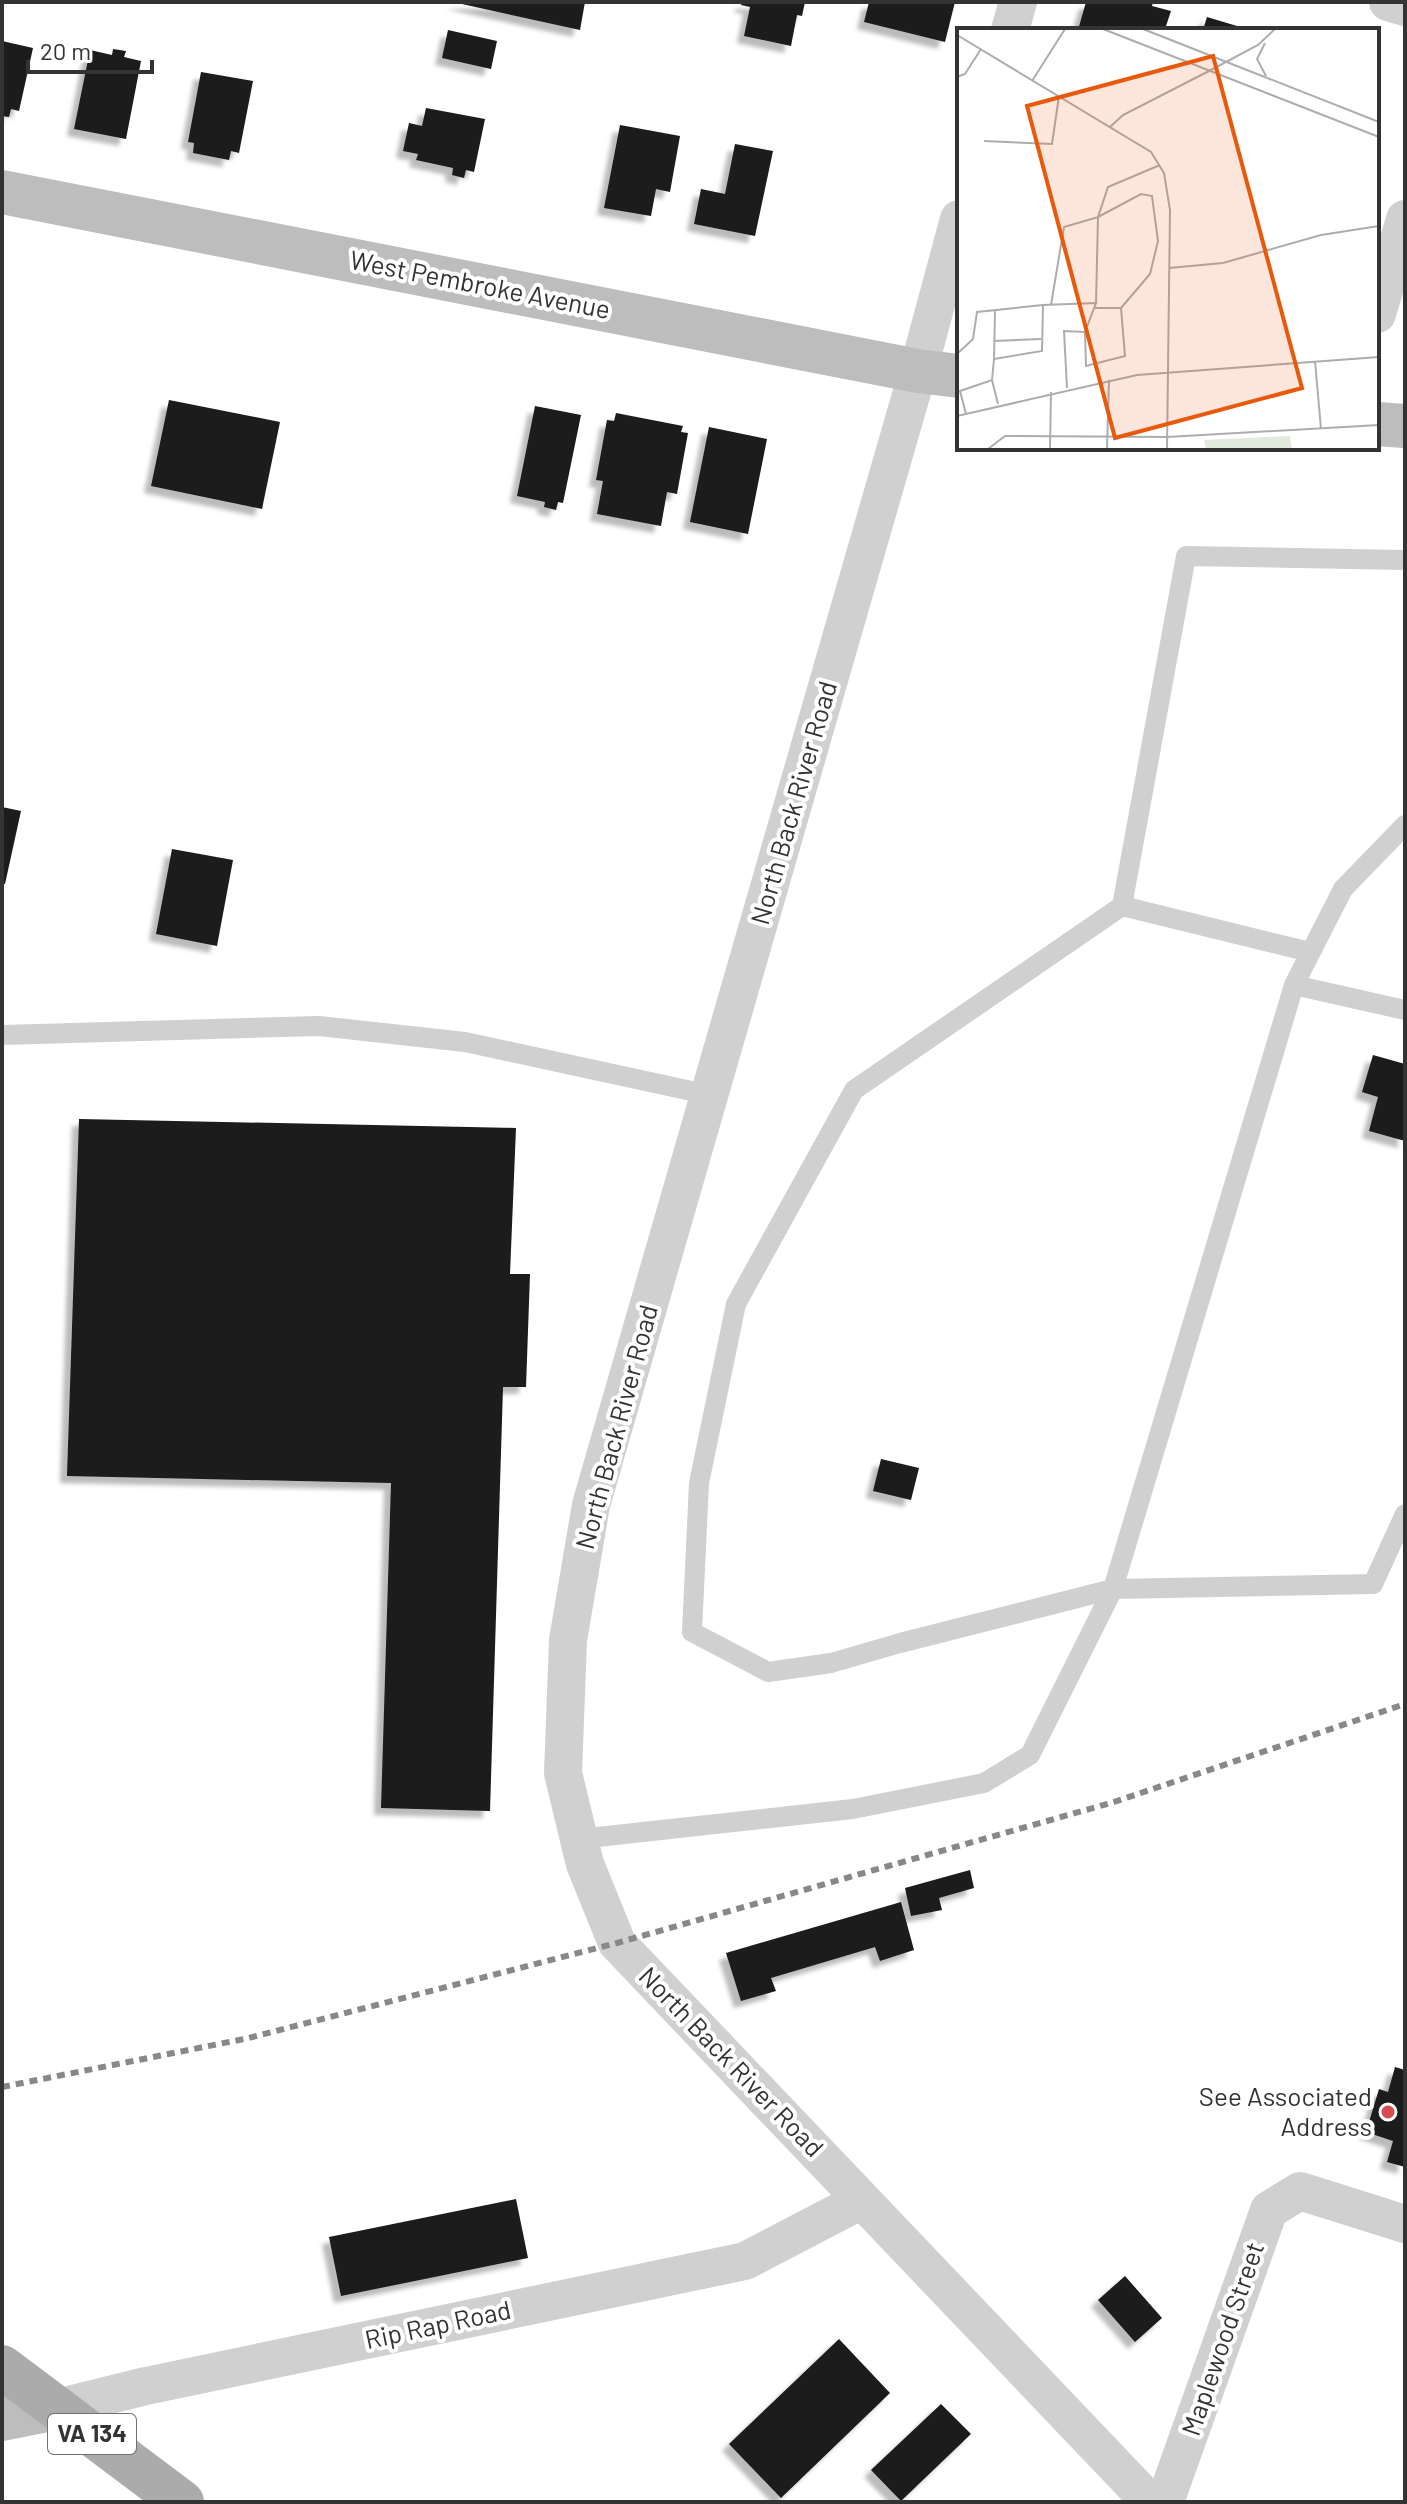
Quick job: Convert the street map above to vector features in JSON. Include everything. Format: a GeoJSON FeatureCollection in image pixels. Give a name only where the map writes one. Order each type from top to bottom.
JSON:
{"type":"FeatureCollection","features":[{"type":"Feature","properties":{"kind":"main road","name":"West Pembroke Avenue"},"geometry":{"type":"LineString","coordinates":[[2,192],[938,373]]}},
{"type":"Feature","properties":{"kind":"main road"},"geometry":{"type":"LineString","coordinates":[[1379,424],[1405,426]]}},
{"type":"Feature","properties":{"kind":"main road","name":"VA 134"},"geometry":{"type":"LineString","coordinates":[[2,2367],[182,2502]]}},
{"type":"Feature","properties":{"kind":"main road","name":"Rip Rap Road"},"geometry":{"type":"LineString","coordinates":[[2,2419],[57,2408]]}},
{"type":"Feature","properties":{"kind":"street"},"geometry":{"type":"LineString","coordinates":[[1011,28],[1018,2]]}},
{"type":"Feature","properties":{"kind":"street"},"geometry":{"type":"LineString","coordinates":[[1388,2],[1405,7]]}},
{"type":"Feature","properties":{"kind":"street"},"geometry":{"type":"LineString","coordinates":[[1379,307],[1405,219]]}},
{"type":"Feature","properties":{"kind":"street","name":"North Back River Road"},"geometry":{"type":"LineString","coordinates":[[957,234],[938,373],[710,1095],[591,1505],[568,1640],[563,1773],[585,1864],[617,1943],[1150,2502]]}},
{"type":"Feature","properties":{"kind":"street","name":"Maplewood Street"},"geometry":{"type":"LineString","coordinates":[[1165,2502],[1269,2210],[1300,2191],[1405,2224]]}},
{"type":"Feature","properties":{"kind":"street","name":"Rip Rap Road"},"geometry":{"type":"LineString","coordinates":[[57,2408],[146,2386],[745,2261],[862,2200]]}},
{"type":"Feature","properties":{"kind":"lane"},"geometry":{"type":"LineString","coordinates":[[1405,560],[1186,556],[1122,906],[854,1090],[736,1304],[699,1483],[692,1632],[768,1672],[831,1663],[1113,1589],[1373,1584],[1405,1514]]}},
{"type":"Feature","properties":{"kind":"lane"},"geometry":{"type":"LineString","coordinates":[[579,1839],[853,1809],[984,1783],[1030,1755],[1113,1589],[1294,985],[1343,889],[1405,825]]}},
{"type":"Feature","properties":{"kind":"lane"},"geometry":{"type":"LineString","coordinates":[[1122,906],[1310,952]]}},
{"type":"Feature","properties":{"kind":"lane"},"geometry":{"type":"LineString","coordinates":[[1294,985],[1405,1010]]}},
{"type":"Feature","properties":{"kind":"lane"},"geometry":{"type":"LineString","coordinates":[[2,1035],[319,1026],[465,1042],[710,1095]]}},
{"type":"Feature","properties":{"kind":"building"},"geometry":{"type":"Polygon","coordinates":[[[453,2],[585,2],[580,30],[453,2]]]}},
{"type":"Feature","properties":{"kind":"building"},"geometry":{"type":"Polygon","coordinates":[[[742,2],[805,2],[802,16],[797,15],[791,46],[744,36],[750,7],[741,5],[742,2]]]}},
{"type":"Feature","properties":{"kind":"building"},"geometry":{"type":"Polygon","coordinates":[[[869,2],[955,2],[945,42],[864,22],[869,2]]]}},
{"type":"Feature","properties":{"kind":"building"},"geometry":{"type":"Polygon","coordinates":[[[1086,2],[1153,2],[1152,6],[1171,11],[1166,26],[1172,28],[1079,28],[1086,2]]]}},
{"type":"Feature","properties":{"kind":"building"},"geometry":{"type":"Polygon","coordinates":[[[1207,17],[1244,28],[1204,28],[1207,17]]]}},
{"type":"Feature","properties":{"kind":"building"},"geometry":{"type":"Polygon","coordinates":[[[448,30],[497,41],[491,69],[442,58],[448,30]]]}},
{"type":"Feature","properties":{"kind":"building"},"geometry":{"type":"Polygon","coordinates":[[[2,41],[33,48],[19,111],[11,109],[9,117],[2,116],[2,41]]]}},
{"type":"Feature","properties":{"kind":"building"},"geometry":{"type":"Polygon","coordinates":[[[113,49],[126,51],[124,57],[141,61],[126,139],[74,129],[90,50],[112,55],[113,49]]]}},
{"type":"Feature","properties":{"kind":"building"},"geometry":{"type":"Polygon","coordinates":[[[201,72],[253,81],[239,153],[231,151],[229,160],[193,153],[194,143],[188,142],[201,72]]]}},
{"type":"Feature","properties":{"kind":"building"},"geometry":{"type":"Polygon","coordinates":[[[426,108],[485,119],[474,172],[466,170],[464,178],[452,175],[453,168],[416,160],[418,154],[403,151],[409,123],[422,126],[426,108]]]}},
{"type":"Feature","properties":{"kind":"building"},"geometry":{"type":"Polygon","coordinates":[[[620,125],[680,136],[670,192],[656,189],[651,216],[604,208],[620,125]]]}},
{"type":"Feature","properties":{"kind":"building"},"geometry":{"type":"Polygon","coordinates":[[[735,144],[773,151],[755,236],[694,224],[701,189],[725,194],[735,144]]]}},
{"type":"Feature","properties":{"kind":"building"},"geometry":{"type":"Polygon","coordinates":[[[169,400],[280,422],[262,509],[151,486],[169,400]]]}},
{"type":"Feature","properties":{"kind":"building"},"geometry":{"type":"Polygon","coordinates":[[[535,406],[581,415],[563,503],[558,502],[556,510],[544,507],[545,502],[517,496],[535,406]]]}},
{"type":"Feature","properties":{"kind":"building"},"geometry":{"type":"Polygon","coordinates":[[[616,413],[683,426],[681,432],[688,433],[677,494],[667,492],[661,526],[597,514],[603,481],[596,480],[607,420],[614,421],[616,413]]]}},
{"type":"Feature","properties":{"kind":"building"},"geometry":{"type":"Polygon","coordinates":[[[709,427],[767,439],[748,534],[690,522],[709,427]]]}},
{"type":"Feature","properties":{"kind":"building"},"geometry":{"type":"Polygon","coordinates":[[[2,807],[21,811],[5,884],[2,883],[2,807]]]}},
{"type":"Feature","properties":{"kind":"building"},"geometry":{"type":"Polygon","coordinates":[[[172,849],[233,860],[217,946],[156,934],[172,849]]]}},
{"type":"Feature","properties":{"kind":"building"},"geometry":{"type":"Polygon","coordinates":[[[1373,1055],[1405,1064],[1405,1141],[1369,1131],[1378,1097],[1362,1092],[1373,1055]]]}},
{"type":"Feature","properties":{"kind":"building"},"geometry":{"type":"Polygon","coordinates":[[[79,1119],[516,1128],[510,1274],[530,1274],[526,1387],[503,1387],[490,1811],[381,1808],[391,1483],[67,1476],[79,1119]]]}},
{"type":"Feature","properties":{"kind":"building"},"geometry":{"type":"Polygon","coordinates":[[[881,1459],[919,1468],[911,1500],[873,1491],[881,1459]]]}},
{"type":"Feature","properties":{"kind":"building"},"geometry":{"type":"Polygon","coordinates":[[[970,1870],[974,1888],[939,1898],[942,1910],[911,1916],[905,1888],[970,1870]]]}},
{"type":"Feature","properties":{"kind":"building"},"geometry":{"type":"Polygon","coordinates":[[[901,1902],[914,1950],[880,1961],[875,1947],[771,1978],[776,1991],[741,2001],[726,1953],[901,1902]]]}},
{"type":"Feature","properties":{"kind":"building","name":"See Associated Address"},"geometry":{"type":"Polygon","coordinates":[[[1395,2067],[1405,2070],[1405,2167],[1387,2162],[1393,2141],[1366,2132],[1379,2089],[1388,2092],[1395,2067]]]}},
{"type":"Feature","properties":{"kind":"building"},"geometry":{"type":"Polygon","coordinates":[[[516,2199],[528,2258],[341,2296],[329,2237],[516,2199]]]}},
{"type":"Feature","properties":{"kind":"building"},"geometry":{"type":"Polygon","coordinates":[[[1125,2276],[1162,2318],[1135,2342],[1098,2300],[1125,2276]]]}},
{"type":"Feature","properties":{"kind":"building"},"geometry":{"type":"Polygon","coordinates":[[[839,2339],[890,2393],[781,2498],[729,2444],[839,2339]]]}},
{"type":"Feature","properties":{"kind":"building"},"geometry":{"type":"Polygon","coordinates":[[[941,2404],[971,2434],[901,2501],[871,2470],[941,2404]]]}},
{"type":"Feature","properties":{"kind":"railway"},"geometry":{"type":"LineString","coordinates":[[2,2087],[249,2038],[617,1943],[1114,1802],[1405,1704]]}},
{"type":"Feature","properties":{"kind":"place","name":"See Associated Address"},"geometry":{"type":"Point","coordinates":[1388,2112]}}]}
